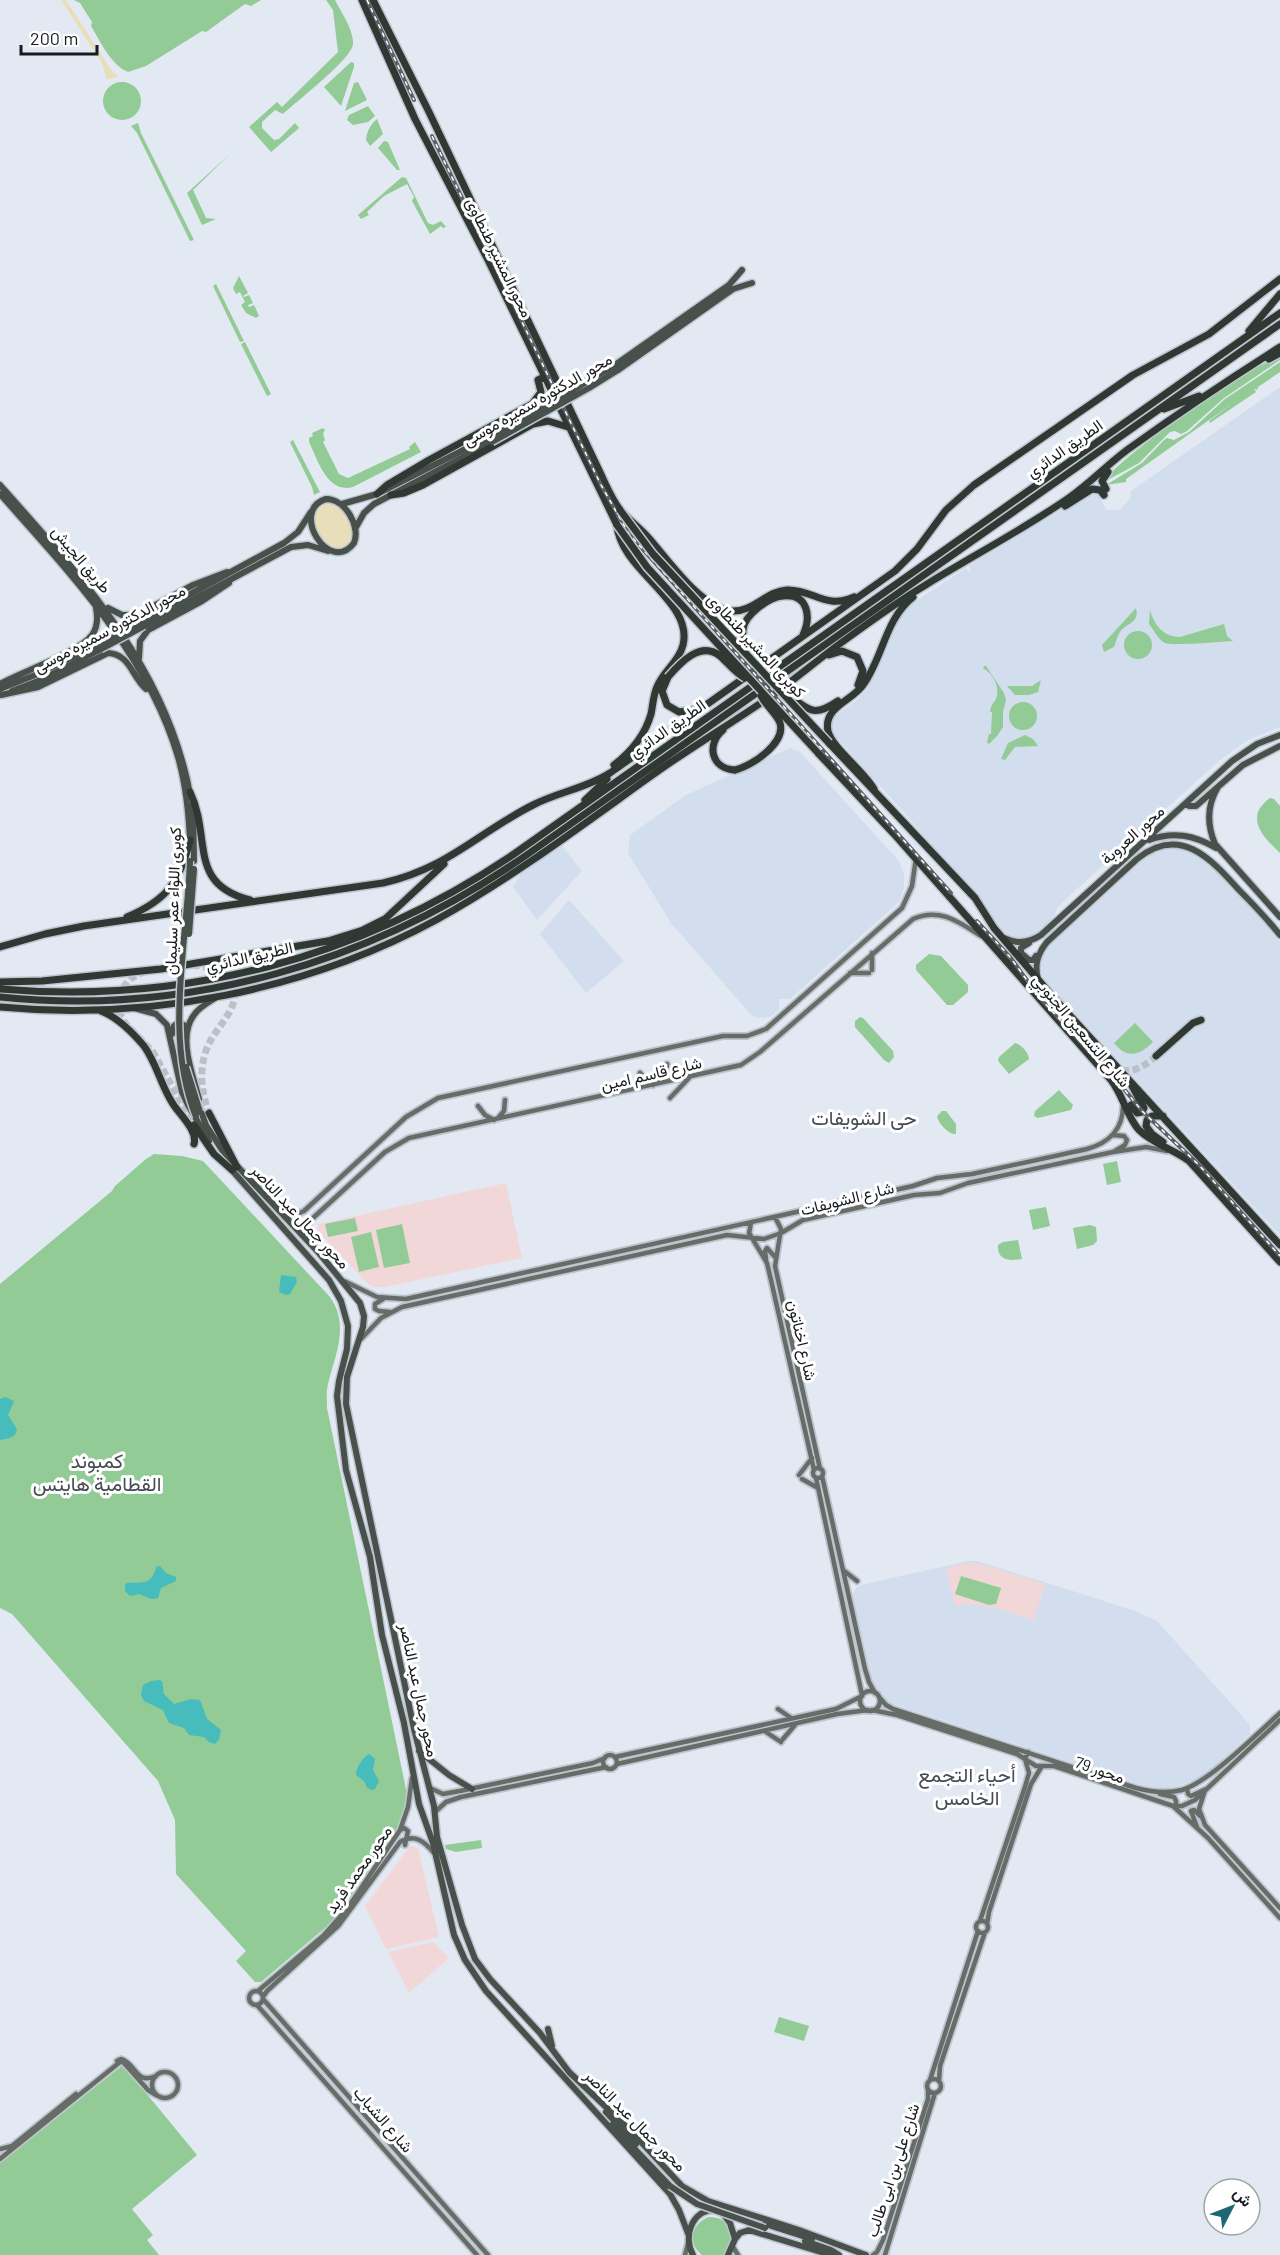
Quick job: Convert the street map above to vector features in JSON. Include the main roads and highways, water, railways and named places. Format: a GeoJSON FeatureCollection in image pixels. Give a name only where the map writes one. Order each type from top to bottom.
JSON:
{"type":"FeatureCollection","features":[{"type":"Feature","properties":{"kind":"highway","name":"محور المشير طنطاوى"},"geometry":{"type":"LineString","coordinates":[[362,0],[415,119],[520,336],[617,525]]}},
{"type":"Feature","properties":{"kind":"highway","name":"محور المشير طنطاوى"},"geometry":{"type":"LineString","coordinates":[[373,0],[620,510]]}},
{"type":"Feature","properties":{"kind":"highway","name":"الطريق الدائري"},"geometry":{"type":"LineString","coordinates":[[0,947],[54,932],[383,883],[422,872],[450,857],[525,809],[598,780],[617,768],[907,560],[951,505],[982,479],[1133,375],[1202,339],[1280,279]]}},
{"type":"Feature","properties":{"kind":"highway"},"geometry":{"type":"LineString","coordinates":[[1240,341],[1280,294]]}},
{"type":"Feature","properties":{"kind":"highway","name":"الطريق الدائري"},"geometry":{"type":"LineString","coordinates":[[0,989],[63,993],[111,992],[211,980],[308,956],[349,942],[402,919],[483,874],[582,806],[1280,313]]}},
{"type":"Feature","properties":{"kind":"highway","name":"الطريق الدائري"},"geometry":{"type":"LineString","coordinates":[[0,998],[108,1001],[161,997],[216,989],[324,960],[428,916],[521,859],[1280,324]]}},
{"type":"Feature","properties":{"kind":"highway","name":"الطريق الدائري"},"geometry":{"type":"LineString","coordinates":[[0,1007],[56,1011],[98,1010],[133,1008],[217,997],[302,976],[344,962],[396,940],[446,914],[534,861],[734,719],[775,693],[877,617],[931,581],[1082,489],[1120,455],[1212,390],[1280,347]]}},
{"type":"Feature","properties":{"kind":"highway"},"geometry":{"type":"LineString","coordinates":[[1255,363],[1280,353]]}},
{"type":"Feature","properties":{"kind":"highway"},"geometry":{"type":"LineString","coordinates":[[377,494],[387,485],[429,460],[535,401],[541,392],[541,378]]}},
{"type":"Feature","properties":{"kind":"highway"},"geometry":{"type":"LineString","coordinates":[[1156,412],[1212,390]]}},
{"type":"Feature","properties":{"kind":"highway"},"geometry":{"type":"LineString","coordinates":[[535,401],[545,409],[546,421]]}},
{"type":"Feature","properties":{"kind":"highway"},"geometry":{"type":"LineString","coordinates":[[391,495],[411,491],[531,425],[546,421],[568,428]]}},
{"type":"Feature","properties":{"kind":"highway"},"geometry":{"type":"LineString","coordinates":[[1046,513],[1063,507],[1090,489],[1105,492],[1102,482],[1104,475],[1160,431],[1164,424]]}},
{"type":"Feature","properties":{"kind":"highway"},"geometry":{"type":"LineString","coordinates":[[620,510],[700,595],[723,609],[734,611],[747,609],[773,593],[786,590],[800,591],[818,599],[833,602],[847,600],[864,593]]}},
{"type":"Feature","properties":{"kind":"highway","name":"كوبرى المشير طنطاوى"},"geometry":{"type":"LineString","coordinates":[[620,510],[653,554],[754,660],[878,797]]}},
{"type":"Feature","properties":{"kind":"highway"},"geometry":{"type":"LineString","coordinates":[[570,790],[612,766],[637,743],[648,722],[658,685],[678,658],[684,645],[684,631],[680,617],[632,558],[619,537],[617,525]]}},
{"type":"Feature","properties":{"kind":"highway","name":"كوبرى المشير طنطاوى"},"geometry":{"type":"LineString","coordinates":[[617,525],[647,567],[868,806]]}},
{"type":"Feature","properties":{"kind":"highway"},"geometry":{"type":"LineString","coordinates":[[878,797],[868,779],[831,738],[828,721],[835,709],[857,692],[865,682],[900,610],[931,581]]}},
{"type":"Feature","properties":{"kind":"highway"},"geometry":{"type":"LineString","coordinates":[[754,660],[743,639],[742,631],[746,621],[774,599],[790,596],[801,601],[807,611],[808,623],[802,637]]}},
{"type":"Feature","properties":{"kind":"highway"},"geometry":{"type":"LineString","coordinates":[[714,699],[690,712],[682,713],[672,710],[665,703],[662,693],[668,677],[690,656],[699,651],[706,650],[718,654],[738,674],[749,679]]}},
{"type":"Feature","properties":{"kind":"highway"},"geometry":{"type":"LineString","coordinates":[[785,694],[808,710],[817,712],[829,708],[860,682],[863,669],[855,655],[839,651],[816,662]]}},
{"type":"Feature","properties":{"kind":"highway"},"geometry":{"type":"LineString","coordinates":[[734,719],[716,737],[712,750],[719,765],[735,770],[745,766],[769,749],[780,736],[779,720],[764,701],[760,690]]}},
{"type":"Feature","properties":{"kind":"highway"},"geometry":{"type":"LineString","coordinates":[[582,806],[590,794],[617,768]]}},
{"type":"Feature","properties":{"kind":"highway"},"geometry":{"type":"LineString","coordinates":[[190,792],[199,814],[206,864],[211,876],[228,892],[256,901]]}},
{"type":"Feature","properties":{"kind":"highway","name":"شارع التسعين الجنوبي"},"geometry":{"type":"LineString","coordinates":[[878,797],[975,898],[1002,936],[1038,979],[1271,1231],[1280,1245]]}},
{"type":"Feature","properties":{"kind":"highway","name":"شارع التسعين الجنوبي"},"geometry":{"type":"LineString","coordinates":[[868,806],[1118,1089],[1133,1122],[1141,1132],[1174,1151],[1194,1166],[1232,1214],[1280,1262]]}},
{"type":"Feature","properties":{"kind":"highway"},"geometry":{"type":"LineString","coordinates":[[117,921],[148,907],[169,891],[181,871],[190,840]]}},
{"type":"Feature","properties":{"kind":"highway"},"geometry":{"type":"LineString","coordinates":[[374,925],[394,911],[450,857]]}},
{"type":"Feature","properties":{"kind":"highway"},"geometry":{"type":"LineString","coordinates":[[0,982],[52,980],[177,967],[321,943],[374,925],[402,919]]}},
{"type":"Feature","properties":{"kind":"highway"},"geometry":{"type":"LineString","coordinates":[[396,940],[407,945]]}},
{"type":"Feature","properties":{"kind":"highway"},"geometry":{"type":"LineString","coordinates":[[1026,985],[1039,992],[1104,1060]]}},
{"type":"Feature","properties":{"kind":"highway"},"geometry":{"type":"LineString","coordinates":[[98,1010],[114,1018],[146,1049],[169,1097],[195,1135],[194,1144]]}},
{"type":"Feature","properties":{"kind":"highway"},"geometry":{"type":"LineString","coordinates":[[1156,1056],[1193,1023],[1201,1020]]}},
{"type":"Feature","properties":{"kind":"highway"},"geometry":{"type":"LineString","coordinates":[[1118,1089],[1126,1096],[1135,1112],[1142,1112],[1144,1106],[1133,1089],[1131,1080]]}},
{"type":"Feature","properties":{"kind":"highway"},"geometry":{"type":"LineString","coordinates":[[209,1113],[235,1168]]}},
{"type":"Feature","properties":{"kind":"highway"},"geometry":{"type":"LineString","coordinates":[[1163,1116],[1152,1116],[1147,1120],[1146,1126],[1152,1134],[1174,1151]]}},
{"type":"Feature","properties":{"kind":"highway"},"geometry":{"type":"LineString","coordinates":[[196,1118],[214,1154],[235,1168]]}},
{"type":"Feature","properties":{"kind":"main road"},"geometry":{"type":"LineString","coordinates":[[731,287],[742,270]]}},
{"type":"Feature","properties":{"kind":"main road"},"geometry":{"type":"LineString","coordinates":[[731,287],[752,283]]}},
{"type":"Feature","properties":{"kind":"main road","name":"محور الدكتوره سميره موسى"},"geometry":{"type":"LineString","coordinates":[[342,504],[377,494],[548,412],[731,287]]}},
{"type":"Feature","properties":{"kind":"main road","name":"محور الدكتوره سميره موسى"},"geometry":{"type":"LineString","coordinates":[[355,529],[369,508],[490,440]]}},
{"type":"Feature","properties":{"kind":"main road","name":"طريق الجيش"},"geometry":{"type":"LineString","coordinates":[[0,485],[104,606],[139,662],[151,689]]}},
{"type":"Feature","properties":{"kind":"main road","name":"طريق الجيش"},"geometry":{"type":"LineString","coordinates":[[0,494],[95,605],[151,689]]}},
{"type":"Feature","properties":{"kind":"main road"},"geometry":{"type":"LineString","coordinates":[[324,500],[333,500],[342,504],[355,529],[355,541],[349,549],[340,553],[328,551],[321,544],[311,524],[311,512],[324,500]]}},
{"type":"Feature","properties":{"kind":"main road","name":"محور الدكتوره سميره موسى"},"geometry":{"type":"LineString","coordinates":[[235,574],[288,541],[311,512]]}},
{"type":"Feature","properties":{"kind":"main road","name":"محور الدكتوره سميره موسى"},"geometry":{"type":"LineString","coordinates":[[0,695],[43,678],[235,574],[294,546],[311,545],[328,551]]}},
{"type":"Feature","properties":{"kind":"main road"},"geometry":{"type":"LineString","coordinates":[[104,606],[117,614],[132,616],[212,576],[235,574]]}},
{"type":"Feature","properties":{"kind":"main road"},"geometry":{"type":"LineString","coordinates":[[139,662],[138,647],[143,635],[151,628],[210,597],[235,574]]}},
{"type":"Feature","properties":{"kind":"main road"},"geometry":{"type":"LineString","coordinates":[[0,684],[87,641],[93,634],[98,621],[95,605]]}},
{"type":"Feature","properties":{"kind":"main road"},"geometry":{"type":"LineString","coordinates":[[132,616],[133,625],[143,635]]}},
{"type":"Feature","properties":{"kind":"main road","name":"محور الدكتوره سميره موسى"},"geometry":{"type":"LineString","coordinates":[[0,689],[99,647],[133,625],[143,623]]}},
{"type":"Feature","properties":{"kind":"main road"},"geometry":{"type":"LineString","coordinates":[[93,634],[105,642],[108,653]]}},
{"type":"Feature","properties":{"kind":"main road"},"geometry":{"type":"LineString","coordinates":[[0,695],[38,687],[108,653],[123,658],[140,684],[151,689]]}},
{"type":"Feature","properties":{"kind":"main road","name":"كوبرى اللواء عمر سليمان"},"geometry":{"type":"LineString","coordinates":[[151,689],[178,744],[190,792],[194,820],[183,1041],[196,1118]]}},
{"type":"Feature","properties":{"kind":"main road","name":"كوبرى اللواء عمر سليمان"},"geometry":{"type":"LineString","coordinates":[[151,689],[177,756],[186,793],[192,861]]}},
{"type":"Feature","properties":{"kind":"main road","name":"محور العروبة"},"geometry":{"type":"LineString","coordinates":[[1031,940],[1044,933],[1100,882],[1186,803],[1222,765],[1248,749],[1280,735]]}},
{"type":"Feature","properties":{"kind":"main road"},"geometry":{"type":"LineString","coordinates":[[1259,736],[1269,739]]}},
{"type":"Feature","properties":{"kind":"main road"},"geometry":{"type":"LineString","coordinates":[[1186,803],[1189,806],[1196,806],[1252,759],[1280,746]]}},
{"type":"Feature","properties":{"kind":"main road"},"geometry":{"type":"LineString","coordinates":[[1218,787],[1211,804],[1209,817],[1210,831],[1219,850]]}},
{"type":"Feature","properties":{"kind":"main road"},"geometry":{"type":"LineString","coordinates":[[1143,842],[1162,836],[1183,835],[1201,840],[1219,850],[1255,884],[1280,917]]}},
{"type":"Feature","properties":{"kind":"main road","name":"محور العروبة"},"geometry":{"type":"LineString","coordinates":[[1041,950],[1144,854],[1173,845],[1201,852],[1216,864],[1280,935]]}},
{"type":"Feature","properties":{"kind":"main road","name":"شارع قاسم امين"},"geometry":{"type":"LineString","coordinates":[[284,1217],[293,1216],[306,1209],[406,1117],[438,1098],[723,1036],[747,1036],[763,1031],[900,910],[912,886],[916,858]]}},
{"type":"Feature","properties":{"kind":"main road"},"geometry":{"type":"LineString","coordinates":[[1109,873],[1110,878],[1114,881]]}},
{"type":"Feature","properties":{"kind":"main road"},"geometry":{"type":"LineString","coordinates":[[1100,882],[1106,888]]}},
{"type":"Feature","properties":{"kind":"main road","name":"شارع قاسم امين"},"geometry":{"type":"LineString","coordinates":[[305,1239],[306,1228],[311,1219],[394,1146],[410,1138],[428,1132],[656,1085],[748,1062],[910,921],[931,914],[941,915],[954,919],[988,941]]}},
{"type":"Feature","properties":{"kind":"main road"},"geometry":{"type":"LineString","coordinates":[[1002,936],[1014,942],[1031,940]]}},
{"type":"Feature","properties":{"kind":"main road"},"geometry":{"type":"LineString","coordinates":[[1031,940],[1021,949],[1024,957],[1033,960],[1041,950]]}},
{"type":"Feature","properties":{"kind":"main road"},"geometry":{"type":"LineString","coordinates":[[1038,979],[1036,964],[1041,950]]}},
{"type":"Feature","properties":{"kind":"main road"},"geometry":{"type":"LineString","coordinates":[[850,973],[871,972],[872,953]]}},
{"type":"Feature","properties":{"kind":"main road"},"geometry":{"type":"LineString","coordinates":[[187,1033],[195,1013],[217,997]]}},
{"type":"Feature","properties":{"kind":"main road","name":"محور جمال عبد الناصر"},"geometry":{"type":"LineString","coordinates":[[133,1008],[153,1013],[167,1025],[180,1084],[196,1118],[329,1280],[341,1301],[346,1318],[348,1342],[339,1381],[337,1402],[346,1470],[370,1557],[382,1635],[413,1763],[420,1808],[435,1854],[454,1935],[465,1960],[477,1980],[631,2155],[672,2196],[680,2210],[693,2255]]}},
{"type":"Feature","properties":{"kind":"main road"},"geometry":{"type":"LineString","coordinates":[[171,1038],[173,1027],[177,1023],[184,1024],[187,1033]]}},
{"type":"Feature","properties":{"kind":"main road","name":"محور جمال عبد الناصر"},"geometry":{"type":"LineString","coordinates":[[187,1033],[190,1063],[199,1101],[196,1118]]}},
{"type":"Feature","properties":{"kind":"main road"},"geometry":{"type":"LineString","coordinates":[[640,1073],[646,1080],[656,1085],[666,1073],[667,1064]]}},
{"type":"Feature","properties":{"kind":"main road"},"geometry":{"type":"LineString","coordinates":[[670,1098],[691,1077]]}},
{"type":"Feature","properties":{"kind":"main road"},"geometry":{"type":"LineString","coordinates":[[1113,1152],[1125,1145],[1127,1140],[1124,1136],[1113,1135],[1122,1120],[1124,1099]]}},
{"type":"Feature","properties":{"kind":"main road"},"geometry":{"type":"LineString","coordinates":[[478,1106],[485,1115],[495,1120],[504,1111],[506,1100]]}},
{"type":"Feature","properties":{"kind":"main road","name":"شارع الشويفات"},"geometry":{"type":"LineString","coordinates":[[342,1280],[383,1299],[406,1299],[564,1261],[719,1227],[751,1223],[829,1202],[913,1186],[937,1178],[972,1174],[1087,1149],[1099,1145],[1113,1135]]}},
{"type":"Feature","properties":{"kind":"main road","name":"شارع الشويفات"},"geometry":{"type":"LineString","coordinates":[[361,1339],[377,1322],[402,1307],[732,1234],[764,1239],[781,1233],[803,1220],[914,1194],[940,1193],[968,1183],[1113,1152],[1150,1147],[1174,1151]]}},
{"type":"Feature","properties":{"kind":"main road","name":"محور جمال عبد الناصر"},"geometry":{"type":"LineString","coordinates":[[235,1168],[305,1239],[362,1306],[364,1322],[361,1339],[349,1370],[345,1393],[419,1751],[435,1812],[437,1837],[472,1952],[490,1979],[529,2022],[569,2072],[627,2126],[676,2181],[703,2199],[866,2255]]}},
{"type":"Feature","properties":{"kind":"main road"},"geometry":{"type":"LineString","coordinates":[[788,1214],[788,1221],[793,1225]]}},
{"type":"Feature","properties":{"kind":"main road"},"geometry":{"type":"LineString","coordinates":[[775,1217],[781,1226],[781,1233]]}},
{"type":"Feature","properties":{"kind":"main road"},"geometry":{"type":"LineString","coordinates":[[751,1223],[748,1230],[751,1237]]}},
{"type":"Feature","properties":{"kind":"main road","name":"شارع اخناتون"},"geometry":{"type":"LineString","coordinates":[[781,1233],[775,1257],[817,1469]]}},
{"type":"Feature","properties":{"kind":"main road","name":"شارع اخناتون"},"geometry":{"type":"LineString","coordinates":[[751,1237],[767,1263],[812,1458],[817,1469]]}},
{"type":"Feature","properties":{"kind":"main road"},"geometry":{"type":"LineString","coordinates":[[767,1263],[766,1249],[770,1249],[775,1257]]}},
{"type":"Feature","properties":{"kind":"main road"},"geometry":{"type":"LineString","coordinates":[[383,1299],[375,1304],[375,1309],[391,1312]]}},
{"type":"Feature","properties":{"kind":"main road"},"geometry":{"type":"LineString","coordinates":[[812,1458],[800,1477],[818,1489]]}},
{"type":"Feature","properties":{"kind":"main road"},"geometry":{"type":"LineString","coordinates":[[346,1470],[352,1472],[359,1466]]}},
{"type":"Feature","properties":{"kind":"main road"},"geometry":{"type":"LineString","coordinates":[[428,1786],[443,1794],[472,1789],[592,1763],[609,1755],[615,1757],[791,1718],[870,1710],[878,1705],[877,1695],[868,1681],[822,1476],[817,1469],[813,1474],[816,1478],[860,1683],[861,1706],[870,1710]]}},
{"type":"Feature","properties":{"kind":"main road"},"geometry":{"type":"LineString","coordinates":[[816,1478],[822,1476]]}},
{"type":"Feature","properties":{"kind":"main road"},"geometry":{"type":"LineString","coordinates":[[350,1485],[354,1479],[362,1479]]}},
{"type":"Feature","properties":{"kind":"main road"},"geometry":{"type":"LineString","coordinates":[[843,1570],[857,1581]]}},
{"type":"Feature","properties":{"kind":"main road"},"geometry":{"type":"LineString","coordinates":[[382,1635],[387,1623],[393,1627]]}},
{"type":"Feature","properties":{"kind":"main road"},"geometry":{"type":"LineString","coordinates":[[860,1683],[868,1681]]}},
{"type":"Feature","properties":{"kind":"main road"},"geometry":{"type":"LineString","coordinates":[[435,1812],[442,1804],[452,1800],[606,1767],[613,1768],[617,1764],[795,1725],[837,1712],[868,1691],[877,1695]]}},
{"type":"Feature","properties":{"kind":"main road","name":"محور 79"},"geometry":{"type":"LineString","coordinates":[[877,1695],[893,1709],[1136,1788],[1159,1792],[1187,1788]]}},
{"type":"Feature","properties":{"kind":"main road"},"geometry":{"type":"LineString","coordinates":[[778,1709],[791,1718]]}},
{"type":"Feature","properties":{"kind":"main road","name":"محور 79"},"geometry":{"type":"LineString","coordinates":[[870,1710],[897,1715],[1016,1754],[1033,1765],[1054,1766],[1174,1806],[1197,1827],[1280,1918]]}},
{"type":"Feature","properties":{"kind":"main road"},"geometry":{"type":"LineString","coordinates":[[1206,1789],[1191,1796],[1187,1793],[1187,1788],[1212,1772],[1280,1713]]}},
{"type":"Feature","properties":{"kind":"main road"},"geometry":{"type":"LineString","coordinates":[[1159,1792],[1175,1798],[1174,1806],[1191,1802],[1280,1720]]}},
{"type":"Feature","properties":{"kind":"main road"},"geometry":{"type":"LineString","coordinates":[[764,1731],[782,1741],[795,1725]]}},
{"type":"Feature","properties":{"kind":"main road"},"geometry":{"type":"LineString","coordinates":[[419,1751],[449,1775],[472,1789]]}},
{"type":"Feature","properties":{"kind":"main road"},"geometry":{"type":"LineString","coordinates":[[1028,1752],[1025,1759],[1029,1773],[998,1858],[980,1921],[976,1926],[978,1931],[927,2086],[928,2091],[935,2093],[940,2089],[940,2066],[948,2048],[985,1932],[988,1929],[989,1912],[1035,1775],[1045,1758]]}},
{"type":"Feature","properties":{"kind":"main road"},"geometry":{"type":"LineString","coordinates":[[615,1757],[617,1764]]}},
{"type":"Feature","properties":{"kind":"main road"},"geometry":{"type":"LineString","coordinates":[[605,1758],[606,1767]]}},
{"type":"Feature","properties":{"kind":"main road","name":"محور محمد فريد"},"geometry":{"type":"LineString","coordinates":[[263,1998],[265,1989],[336,1923],[400,1830],[410,1800],[413,1763]]}},
{"type":"Feature","properties":{"kind":"main road"},"geometry":{"type":"LineString","coordinates":[[1029,1773],[1035,1775]]}},
{"type":"Feature","properties":{"kind":"main road"},"geometry":{"type":"LineString","coordinates":[[1200,1816],[1200,1805],[1206,1789]]}},
{"type":"Feature","properties":{"kind":"main road"},"geometry":{"type":"LineString","coordinates":[[443,1794],[440,1797],[441,1800],[452,1800]]}},
{"type":"Feature","properties":{"kind":"main road"},"geometry":{"type":"LineString","coordinates":[[1197,1827],[1190,1812],[1194,1810],[1209,1830],[1280,1908]]}},
{"type":"Feature","properties":{"kind":"main road"},"geometry":{"type":"LineString","coordinates":[[400,1830],[404,1828],[408,1830],[405,1842]]}},
{"type":"Feature","properties":{"kind":"main road","name":"محور محمد فريد"},"geometry":{"type":"LineString","coordinates":[[258,1991],[265,1989],[310,1956],[339,1925],[397,1845],[420,1840],[435,1854]]}},
{"type":"Feature","properties":{"kind":"main road"},"geometry":{"type":"LineString","coordinates":[[980,1921],[987,1924]]}},
{"type":"Feature","properties":{"kind":"main road"},"geometry":{"type":"LineString","coordinates":[[978,1931],[985,1932]]}},
{"type":"Feature","properties":{"kind":"main road"},"geometry":{"type":"LineString","coordinates":[[446,1938],[454,1935]]}},
{"type":"Feature","properties":{"kind":"main road"},"geometry":{"type":"LineString","coordinates":[[258,1991],[263,1998],[257,2005],[252,2004],[249,1998],[252,1993],[258,1991]]}},
{"type":"Feature","properties":{"kind":"main road","name":"شارع الشباب"},"geometry":{"type":"LineString","coordinates":[[263,1998],[488,2255]]}},
{"type":"Feature","properties":{"kind":"main road"},"geometry":{"type":"LineString","coordinates":[[263,2014],[268,2004]]}},
{"type":"Feature","properties":{"kind":"main road","name":"شارع الشباب"},"geometry":{"type":"LineString","coordinates":[[257,2005],[375,2143],[477,2255]]}},
{"type":"Feature","properties":{"kind":"main road"},"geometry":{"type":"LineString","coordinates":[[514,2022],[520,2021],[522,2014]]}},
{"type":"Feature","properties":{"kind":"main road"},"geometry":{"type":"LineString","coordinates":[[521,2030],[523,2024],[529,2022]]}},
{"type":"Feature","properties":{"kind":"main road"},"geometry":{"type":"LineString","coordinates":[[548,2029],[552,2050]]}},
{"type":"Feature","properties":{"kind":"main road"},"geometry":{"type":"LineString","coordinates":[[120,2059],[126,2060],[143,2078],[149,2079],[162,2073],[170,2073],[176,2078],[178,2085],[176,2093],[165,2099],[156,2095],[148,2090],[124,2063],[120,2062],[2,2158],[0,2150],[10,2147],[120,2059]]}},
{"type":"Feature","properties":{"kind":"main road"},"geometry":{"type":"LineString","coordinates":[[156,2076],[152,2084],[156,2095]]}},
{"type":"Feature","properties":{"kind":"main road"},"geometry":{"type":"LineString","coordinates":[[930,2080],[939,2081]]}},
{"type":"Feature","properties":{"kind":"main road","name":"شارع على بن ابى طالب"},"geometry":{"type":"LineString","coordinates":[[885,2255],[928,2126],[931,2100],[928,2091]]}},
{"type":"Feature","properties":{"kind":"main road","name":"شارع على بن ابى طالب"},"geometry":{"type":"LineString","coordinates":[[876,2254],[935,2093]]}},
{"type":"Feature","properties":{"kind":"main road"},"geometry":{"type":"LineString","coordinates":[[600,2102],[608,2114],[673,2184],[693,2198],[832,2246],[842,2246]]}},
{"type":"Feature","properties":{"kind":"main road"},"geometry":{"type":"LineString","coordinates":[[591,2107],[605,2118],[670,2186],[685,2198],[703,2207],[828,2249],[839,2255]]}},
{"type":"Feature","properties":{"kind":"main road"},"geometry":{"type":"LineString","coordinates":[[703,2199],[713,2210],[721,2213],[728,2220],[735,2239]]}},
{"type":"Feature","properties":{"kind":"main road"},"geometry":{"type":"LineString","coordinates":[[685,2255],[691,2226],[703,2212],[713,2210]]}},
{"type":"Feature","properties":{"kind":"main road"},"geometry":{"type":"LineString","coordinates":[[728,2220],[740,2221],[752,2215]]}},
{"type":"Feature","properties":{"kind":"main road"},"geometry":{"type":"LineString","coordinates":[[749,2230],[746,2221],[752,2215]]}},
{"type":"Feature","properties":{"kind":"main road"},"geometry":{"type":"LineString","coordinates":[[728,2255],[740,2233],[749,2230],[831,2255]]}},
{"type":"Feature","properties":{"kind":"main road"},"geometry":{"type":"LineString","coordinates":[[733,2247],[738,2255]]}},
{"type":"Feature","properties":{"kind":"water"},"geometry":{"type":"Polygon","coordinates":[[[281,1275],[296,1277],[297,1282],[290,1294],[279,1292],[281,1275]]]}},
{"type":"Feature","properties":{"kind":"water"},"geometry":{"type":"Polygon","coordinates":[[[5,1397],[14,1401],[8,1415],[17,1429],[13,1436],[0,1440],[0,1399],[5,1397]]]}},
{"type":"Feature","properties":{"kind":"water"},"geometry":{"type":"Polygon","coordinates":[[[160,1566],[166,1573],[176,1577],[176,1581],[161,1588],[158,1598],[151,1599],[139,1594],[130,1596],[125,1591],[127,1583],[149,1580],[156,1567],[160,1566]]]}},
{"type":"Feature","properties":{"kind":"water"},"geometry":{"type":"Polygon","coordinates":[[[162,1681],[164,1694],[174,1704],[191,1699],[200,1700],[207,1719],[221,1730],[219,1740],[215,1744],[204,1737],[189,1735],[184,1728],[169,1723],[163,1710],[144,1701],[141,1695],[143,1685],[162,1681]]]}},
{"type":"Feature","properties":{"kind":"water"},"geometry":{"type":"Polygon","coordinates":[[[369,1754],[375,1759],[373,1770],[379,1781],[372,1790],[367,1788],[364,1781],[356,1775],[360,1763],[369,1754]]]}},
{"type":"Feature","properties":{"kind":"tunnel"},"geometry":{"type":"LineString","coordinates":[[193,965],[219,972],[226,977],[234,990],[231,1009],[210,1042],[203,1061],[202,1084],[209,1113]]}},
{"type":"Feature","properties":{"kind":"tunnel"},"geometry":{"type":"LineString","coordinates":[[145,971],[130,979],[122,989],[118,1001],[120,1014],[125,1023],[153,1052],[194,1125]]}},
{"type":"Feature","properties":{"kind":"tunnel"},"geometry":{"type":"LineString","coordinates":[[1104,1060],[1118,1069],[1131,1070],[1143,1066],[1156,1056]]}},
{"type":"Feature","properties":{"kind":"railway"},"geometry":{"type":"LineString","coordinates":[[367,0],[414,100]]}},
{"type":"Feature","properties":{"kind":"railway"},"geometry":{"type":"LineString","coordinates":[[432,136],[601,485],[629,534],[951,893]]}},
{"type":"Feature","properties":{"kind":"railway"},"geometry":{"type":"LineString","coordinates":[[977,921],[1010,957],[1040,998],[1142,1111],[1199,1165],[1280,1256]]}},
{"type":"Feature","properties":{"kind":"district","name":"حى الشويفات"},"geometry":{"type":"Point","coordinates":[864,1117]}},
{"type":"Feature","properties":{"kind":"district","name":"كمبوند القطامية هايتس"},"geometry":{"type":"Point","coordinates":[97,1472]}},
{"type":"Feature","properties":{"kind":"district","name":"أحياء التجمع الخامس"},"geometry":{"type":"Point","coordinates":[967,1786]}}]}
